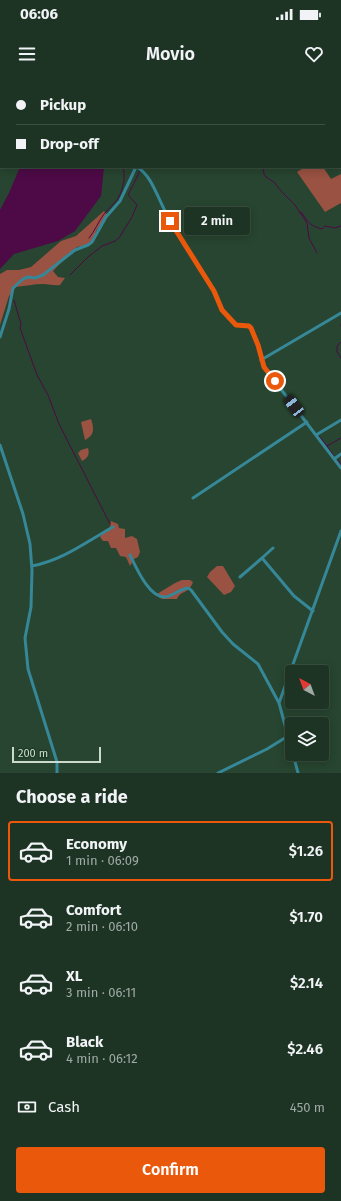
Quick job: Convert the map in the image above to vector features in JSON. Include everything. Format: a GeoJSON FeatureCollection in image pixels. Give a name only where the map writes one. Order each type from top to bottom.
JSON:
{"type":"FeatureCollection","features":[{"type":"Feature","properties":{"kind":"street"},"geometry":{"type":"LineString","coordinates":[[0,336],[9,309],[13,288],[23,279],[28,277],[35,278],[43,275],[75,250],[92,242],[106,217],[120,201],[136,168]]}},
{"type":"Feature","properties":{"kind":"street"},"geometry":{"type":"LineString","coordinates":[[138,168],[142,170],[149,179],[176,231],[214,291],[222,310],[236,325],[249,326],[251,328],[258,345],[264,367],[341,468]]}},
{"type":"Feature","properties":{"kind":"street"},"geometry":{"type":"LineString","coordinates":[[261,360],[341,313]]}},
{"type":"Feature","properties":{"kind":"street"},"geometry":{"type":"LineString","coordinates":[[316,435],[341,420]]}},
{"type":"Feature","properties":{"kind":"street"},"geometry":{"type":"LineString","coordinates":[[193,498],[307,422]]}},
{"type":"Feature","properties":{"kind":"street"},"geometry":{"type":"LineString","coordinates":[[0,445],[24,514],[30,544],[32,566],[31,607],[25,638],[26,658],[28,669],[57,762],[58,773]]}},
{"type":"Feature","properties":{"kind":"street"},"geometry":{"type":"LineString","coordinates":[[334,459],[341,454]]}},
{"type":"Feature","properties":{"kind":"street"},"geometry":{"type":"LineString","coordinates":[[32,566],[56,560],[113,527]]}},
{"type":"Feature","properties":{"kind":"street"},"geometry":{"type":"LineString","coordinates":[[279,703],[341,531]]}},
{"type":"Feature","properties":{"kind":"street"},"geometry":{"type":"LineString","coordinates":[[240,577],[273,548]]}},
{"type":"Feature","properties":{"kind":"street"},"geometry":{"type":"LineString","coordinates":[[130,555],[147,586],[156,595],[163,597],[174,594],[183,588],[188,588],[191,590],[222,632],[233,644],[258,664],[279,703],[285,725]]}},
{"type":"Feature","properties":{"kind":"street"},"geometry":{"type":"LineString","coordinates":[[262,558],[294,596],[313,611]]}},
{"type":"Feature","properties":{"kind":"street"},"geometry":{"type":"LineString","coordinates":[[218,773],[267,749],[285,738]]}},
{"type":"Feature","properties":{"kind":"street"},"geometry":{"type":"LineString","coordinates":[[295,761],[298,773]]}},
{"type":"Feature","properties":{"kind":"shaded area"},"geometry":{"type":"Polygon","coordinates":[[[20,168],[104,168],[101,196],[75,231],[58,241],[14,254],[0,269],[0,210],[20,168]]]}},
{"type":"Feature","properties":{"kind":"shaded area"},"geometry":{"type":"Polygon","coordinates":[[[303,168],[324,168],[331,179],[341,174],[341,203],[325,212],[297,172],[303,168]]]}},
{"type":"Feature","properties":{"kind":"shaded area"},"geometry":{"type":"Polygon","coordinates":[[[104,211],[107,215],[96,231],[95,239],[87,245],[77,247],[53,271],[58,277],[65,278],[60,285],[40,284],[16,287],[9,296],[0,325],[0,274],[7,270],[19,270],[31,267],[61,241],[76,236],[104,211]]]}},
{"type":"Feature","properties":{"kind":"shaded area"},"geometry":{"type":"Polygon","coordinates":[[[91,419],[93,431],[91,436],[85,440],[81,422],[91,419]]]}},
{"type":"Feature","properties":{"kind":"shaded area"},"geometry":{"type":"Polygon","coordinates":[[[88,448],[88,456],[82,461],[78,453],[81,450],[88,448]]]}},
{"type":"Feature","properties":{"kind":"shaded area"},"geometry":{"type":"Polygon","coordinates":[[[111,521],[118,524],[119,528],[125,529],[125,538],[132,536],[137,539],[140,552],[138,557],[134,559],[130,566],[126,557],[120,556],[116,548],[111,548],[108,541],[103,541],[100,537],[105,530],[110,527],[111,521]]]}},
{"type":"Feature","properties":{"kind":"shaded area"},"geometry":{"type":"Polygon","coordinates":[[[217,566],[223,566],[235,586],[231,592],[224,595],[207,577],[217,566]]]}},
{"type":"Feature","properties":{"kind":"shaded area"},"geometry":{"type":"Polygon","coordinates":[[[182,580],[190,580],[193,582],[191,586],[177,599],[162,599],[157,594],[175,583],[182,580]]]}},
{"type":"Feature","properties":{"kind":"waterway"},"geometry":{"type":"LineString","coordinates":[[89,238],[104,214],[119,196],[124,179],[123,168]]}},
{"type":"Feature","properties":{"kind":"waterway"},"geometry":{"type":"LineString","coordinates":[[263,168],[266,177],[274,182],[295,205],[307,223],[309,238],[317,253]]}},
{"type":"Feature","properties":{"kind":"waterway"},"geometry":{"type":"LineString","coordinates":[[70,275],[88,257],[102,246],[119,238],[132,217],[137,205],[128,195],[140,171]]}},
{"type":"Feature","properties":{"kind":"waterway"},"geometry":{"type":"LineString","coordinates":[[299,212],[302,213],[310,223],[318,228],[322,229],[325,226],[335,228],[341,226]]}},
{"type":"Feature","properties":{"kind":"waterway"},"geometry":{"type":"LineString","coordinates":[[14,300],[21,324],[20,328],[37,375],[48,395],[59,424],[110,524]]}},
{"type":"Feature","properties":{"kind":"waterway"},"geometry":{"type":"LineString","coordinates":[[341,342],[337,346],[337,352],[341,358]]}},
{"type":"Feature","properties":{"kind":"waterway"},"geometry":{"type":"LineString","coordinates":[[319,436],[327,446]]}},
{"type":"Feature","properties":{"kind":"waterway"},"geometry":{"type":"LineString","coordinates":[[334,456],[327,446],[341,438]]}},
{"type":"Feature","properties":{"kind":"waterway"},"geometry":{"type":"LineString","coordinates":[[338,460],[341,465]]}},
{"type":"Feature","properties":{"kind":"route"},"geometry":{"type":"LineString","coordinates":[[170,221],[214,291],[222,310],[236,325],[249,326],[251,328],[258,345],[264,367],[275,381]]}}]}
